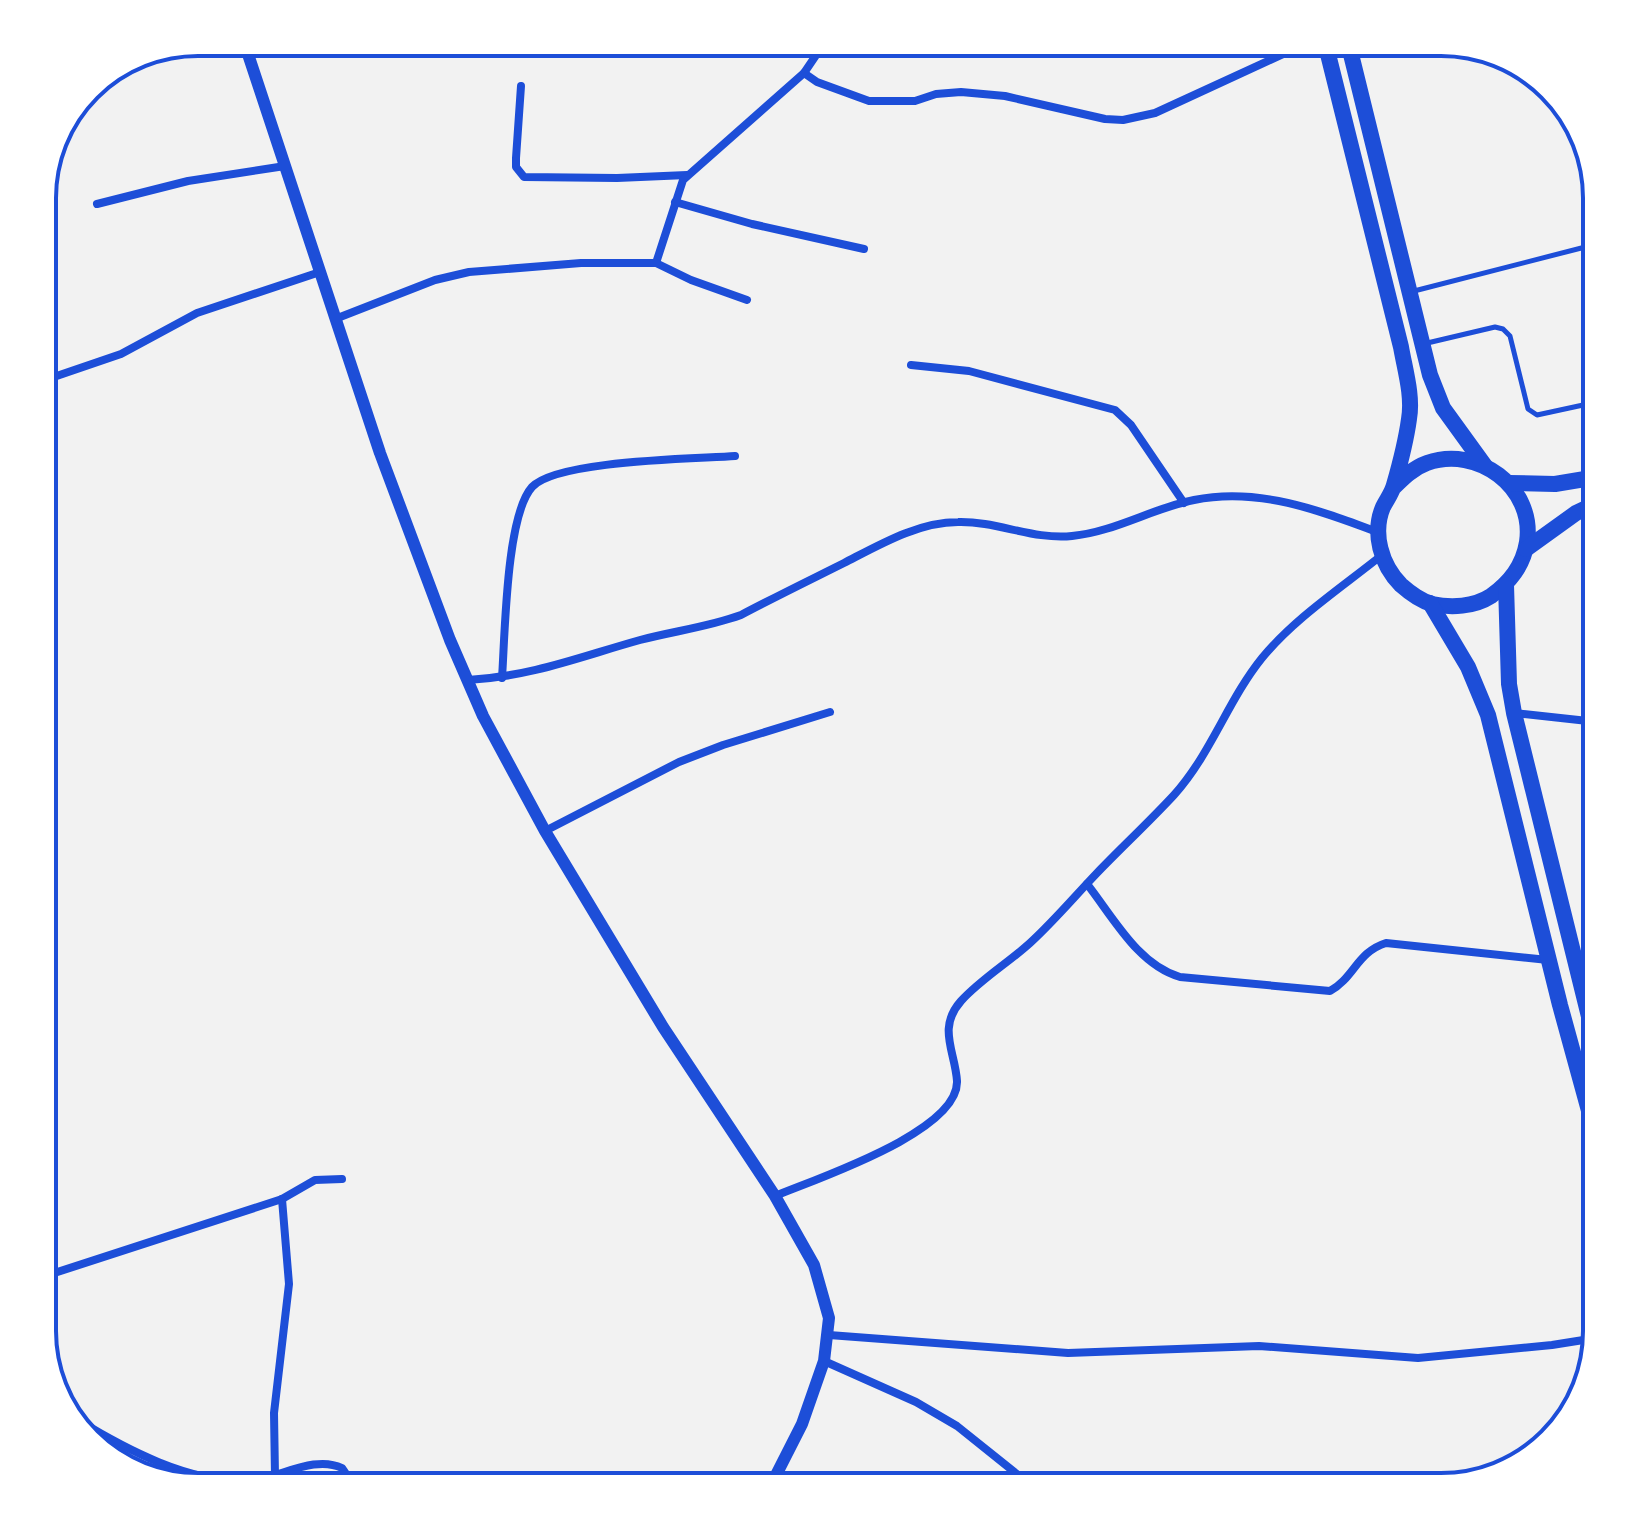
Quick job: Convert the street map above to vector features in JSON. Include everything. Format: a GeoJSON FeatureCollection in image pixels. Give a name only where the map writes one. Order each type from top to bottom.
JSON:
{"type":"FeatureCollection","features":[{"type":"Feature","properties":{"kind":"highway"},"geometry":{"type":"LineString","coordinates":[[1328,56],[1408,384],[1410,417],[1393,488],[1382,509],[1378,532],[1382,555],[1392,576],[1409,593],[1430,603],[1457,607],[1484,600],[1506,585],[1519,568],[1526,549],[1527,521],[1509,483],[1485,466],[1465,459],[1435,461],[1407,474],[1393,488]]}},
{"type":"Feature","properties":{"kind":"highway"},"geometry":{"type":"LineString","coordinates":[[1351,56],[1430,375],[1443,408],[1485,466]]}},
{"type":"Feature","properties":{"kind":"highway"},"geometry":{"type":"LineString","coordinates":[[1509,483],[1555,484],[1583,479]]}},
{"type":"Feature","properties":{"kind":"highway"},"geometry":{"type":"LineString","coordinates":[[1526,549],[1583,510]]}},
{"type":"Feature","properties":{"kind":"highway"},"geometry":{"type":"LineString","coordinates":[[1506,585],[1509,684],[1514,713],[1583,992]]}},
{"type":"Feature","properties":{"kind":"highway"},"geometry":{"type":"LineString","coordinates":[[1430,603],[1468,667],[1488,715],[1583,1088]]}},
{"type":"Feature","properties":{"kind":"street"},"geometry":{"type":"LineString","coordinates":[[249,56],[380,453],[483,716],[545,831],[663,1027],[775,1196],[814,1265],[826,1303],[829,1335],[824,1361],[802,1424],[777,1473]]}},
{"type":"Feature","properties":{"kind":"street"},"geometry":{"type":"LineString","coordinates":[[656,263],[681,184],[687,175],[804,73],[816,56]]}},
{"type":"Feature","properties":{"kind":"street"},"geometry":{"type":"LineString","coordinates":[[804,73],[829,87],[869,101],[915,101],[936,94],[961,92],[1005,96],[1105,119],[1123,120],[1155,113],[1279,56]]}},
{"type":"Feature","properties":{"kind":"street"},"geometry":{"type":"LineString","coordinates":[[521,86],[516,167],[524,177],[687,175]]}},
{"type":"Feature","properties":{"kind":"street"},"geometry":{"type":"LineString","coordinates":[[97,204],[188,181],[285,166]]}},
{"type":"Feature","properties":{"kind":"street"},"geometry":{"type":"LineString","coordinates":[[675,202],[752,224],[864,249]]}},
{"type":"Feature","properties":{"kind":"street"},"geometry":{"type":"LineString","coordinates":[[335,319],[435,280],[469,272],[581,263],[656,263],[691,280],[747,300]]}},
{"type":"Feature","properties":{"kind":"street"},"geometry":{"type":"LineString","coordinates":[[56,376],[121,354],[197,313],[320,272]]}},
{"type":"Feature","properties":{"kind":"street"},"geometry":{"type":"LineString","coordinates":[[911,365],[969,371],[1115,410],[1131,425],[1184,503]]}},
{"type":"Feature","properties":{"kind":"street"},"geometry":{"type":"LineString","coordinates":[[502,678],[510,565],[520,512],[532,486],[544,477],[561,471],[645,461],[735,456]]}},
{"type":"Feature","properties":{"kind":"street"},"geometry":{"type":"LineString","coordinates":[[468,680],[502,678],[565,664],[641,640],[720,623],[919,528],[954,522],[984,523],[1052,537],[1075,536],[1110,528],[1184,503],[1221,498],[1292,502],[1378,532]]}},
{"type":"Feature","properties":{"kind":"street"},"geometry":{"type":"LineString","coordinates":[[775,1196],[908,1139],[942,1113],[951,1103],[957,1081],[947,1036],[952,1011],[1032,941],[1175,793],[1210,745],[1254,669],[1284,634],[1382,555]]}},
{"type":"Feature","properties":{"kind":"street"},"geometry":{"type":"LineString","coordinates":[[545,831],[679,762],[830,712]]}},
{"type":"Feature","properties":{"kind":"street"},"geometry":{"type":"LineString","coordinates":[[1514,713],[1583,720]]}},
{"type":"Feature","properties":{"kind":"street"},"geometry":{"type":"LineString","coordinates":[[1087,884],[1148,961],[1165,973],[1180,977],[1330,991],[1339,986],[1373,947],[1386,943],[1549,960]]}},
{"type":"Feature","properties":{"kind":"street"},"geometry":{"type":"LineString","coordinates":[[56,1272],[282,1199],[315,1180],[342,1179]]}},
{"type":"Feature","properties":{"kind":"street"},"geometry":{"type":"LineString","coordinates":[[275,1473],[274,1413],[289,1284],[282,1199]]}},
{"type":"Feature","properties":{"kind":"street"},"geometry":{"type":"LineString","coordinates":[[829,1335],[1068,1353],[1259,1346],[1418,1358],[1583,1340]]}},
{"type":"Feature","properties":{"kind":"street"},"geometry":{"type":"LineString","coordinates":[[824,1361],[916,1402],[957,1426],[1016,1473]]}},
{"type":"Feature","properties":{"kind":"street"},"geometry":{"type":"LineString","coordinates":[[96,1429],[158,1461],[191,1473]]}},
{"type":"Feature","properties":{"kind":"street"},"geometry":{"type":"LineString","coordinates":[[286,1473],[321,1463],[335,1464],[345,1473]]}},
{"type":"Feature","properties":{"kind":"lane"},"geometry":{"type":"LineString","coordinates":[[1409,292],[1583,248]]}},
{"type":"Feature","properties":{"kind":"lane"},"geometry":{"type":"LineString","coordinates":[[1422,344],[1495,327],[1503,329],[1510,336],[1528,409],[1537,415],[1583,405]]}}]}
